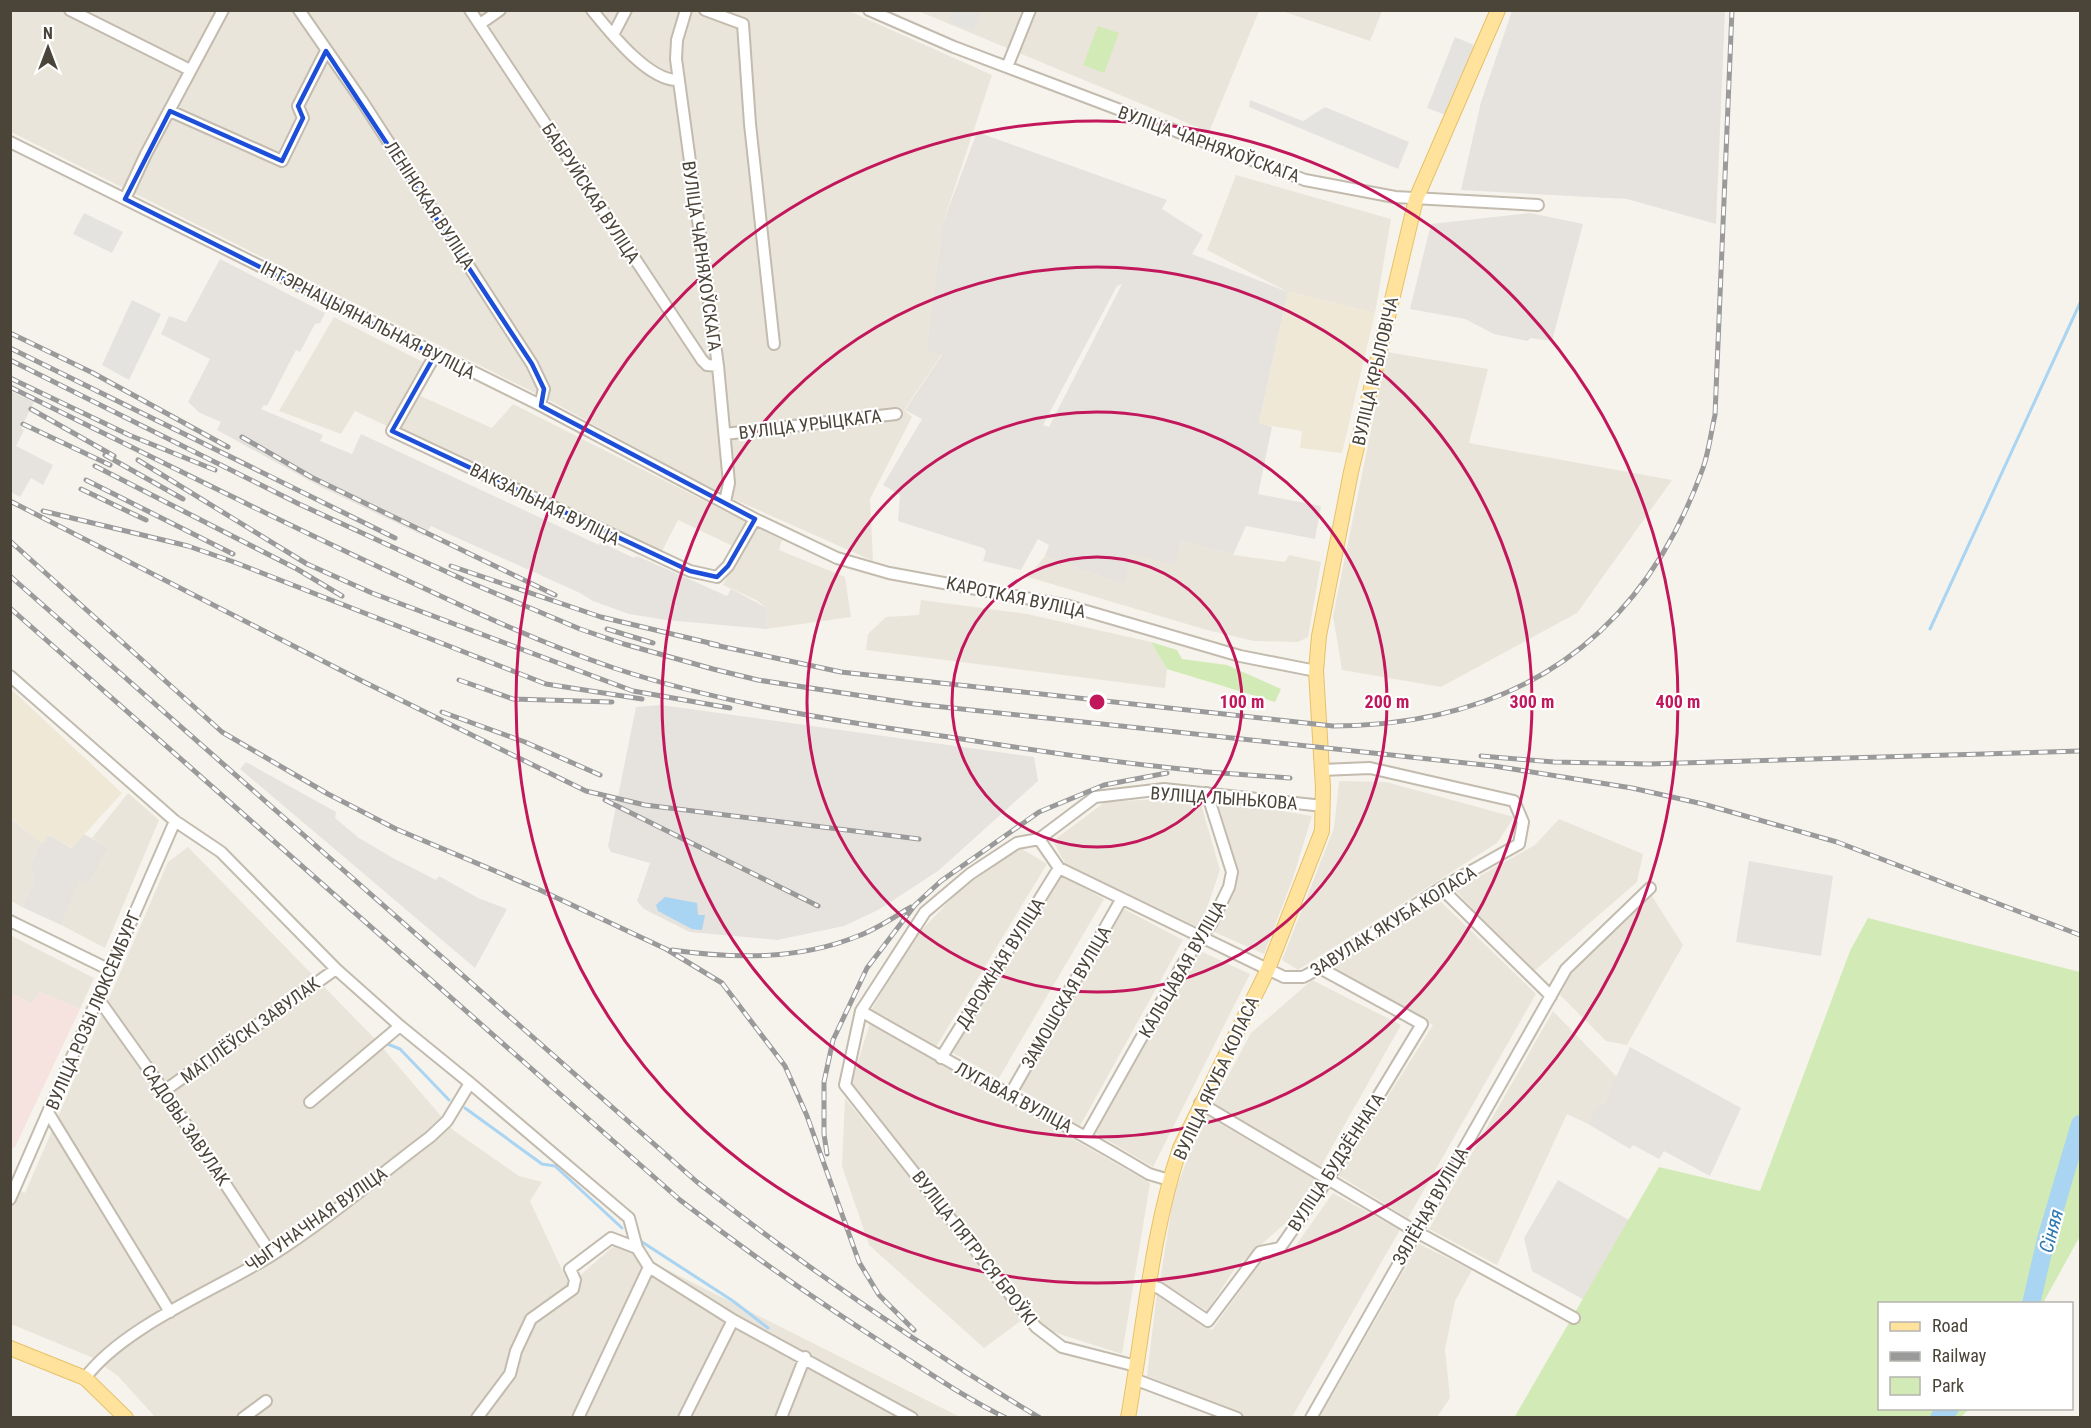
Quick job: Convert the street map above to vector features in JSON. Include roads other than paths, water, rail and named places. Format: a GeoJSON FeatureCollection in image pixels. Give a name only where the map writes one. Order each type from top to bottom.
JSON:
{"type":"FeatureCollection","features":[{"type":"Feature","properties":{"kind":"main road","name":"ВУЛІЦА КРЫЛОВІЧА"},"geometry":{"type":"LineString","coordinates":[[1320,748],[1316,671],[1319,636],[1351,472],[1416,199],[1498,10]]}},
{"type":"Feature","properties":{"kind":"main road","name":"ВУЛІЦА ЯКУБА КОЛАСА"},"geometry":{"type":"LineString","coordinates":[[1128,1418],[1149,1285],[1169,1180],[1200,1103],[1268,969],[1317,849],[1322,831],[1323,806],[1320,748]]}},
{"type":"Feature","properties":{"kind":"main road"},"geometry":{"type":"LineString","coordinates":[[10,1348],[85,1378],[126,1418]]}},
{"type":"Feature","properties":{"kind":"street"},"geometry":{"type":"LineString","coordinates":[[70,10],[190,70]]}},
{"type":"Feature","properties":{"kind":"street"},"geometry":{"type":"LineString","coordinates":[[125,199],[223,10]]}},
{"type":"Feature","properties":{"kind":"street","name":"ЛЕНІНСКАЯ ВУЛІЦА"},"geometry":{"type":"LineString","coordinates":[[299,10],[362,101],[532,364],[544,389],[540,405]]}},
{"type":"Feature","properties":{"kind":"street","name":"БАБРУЙСКАЯ ВУЛІЦА"},"geometry":{"type":"LineString","coordinates":[[470,10],[702,360],[707,365],[718,366]]}},
{"type":"Feature","properties":{"kind":"street"},"geometry":{"type":"LineString","coordinates":[[480,24],[500,10]]}},
{"type":"Feature","properties":{"kind":"street"},"geometry":{"type":"LineString","coordinates":[[592,10],[613,35],[651,71],[671,81],[679,80]]}},
{"type":"Feature","properties":{"kind":"street"},"geometry":{"type":"LineString","coordinates":[[613,35],[626,10]]}},
{"type":"Feature","properties":{"kind":"street","name":"ВУЛІЦА ЧАРНЯХОЎСКАГА"},"geometry":{"type":"LineString","coordinates":[[686,10],[675,49],[718,366],[729,483],[725,502]]}},
{"type":"Feature","properties":{"kind":"street"},"geometry":{"type":"LineString","coordinates":[[705,10],[743,24],[750,124],[774,344]]}},
{"type":"Feature","properties":{"kind":"street","name":"ВУЛІЦА ЧАРНЯХОЎСКАГА"},"geometry":{"type":"LineString","coordinates":[[869,10],[1007,67],[1305,180],[1416,199],[1538,205]]}},
{"type":"Feature","properties":{"kind":"street"},"geometry":{"type":"LineString","coordinates":[[1007,67],[1030,10]]}},
{"type":"Feature","properties":{"kind":"street"},"geometry":{"type":"LineString","coordinates":[[170,111],[282,161],[303,118],[298,106],[326,51]]}},
{"type":"Feature","properties":{"kind":"street","name":"ІНТЭРНАЦЫЯНАЛЬНАЯ ВУЛІЦА"},"geometry":{"type":"LineString","coordinates":[[10,142],[435,355],[540,405],[725,502]]}},
{"type":"Feature","properties":{"kind":"street","name":"ВАКЗАЛЬНАЯ ВУЛІЦА"},"geometry":{"type":"LineString","coordinates":[[435,355],[392,430],[690,571],[717,577],[728,566],[755,519]]}},
{"type":"Feature","properties":{"kind":"street","name":"ВУЛІЦА УРЫЦКАГА"},"geometry":{"type":"LineString","coordinates":[[725,434],[896,414]]}},
{"type":"Feature","properties":{"kind":"street","name":"КАРОТКАЯ ВУЛІЦА"},"geometry":{"type":"LineString","coordinates":[[725,502],[837,558],[862,566],[1069,606],[1240,656],[1316,671]]}},
{"type":"Feature","properties":{"kind":"street"},"geometry":{"type":"LineString","coordinates":[[10,676],[175,821],[220,852],[336,969],[400,1026],[629,1218],[637,1248],[649,1267],[733,1320],[805,1357],[881,1403],[912,1418]]}},
{"type":"Feature","properties":{"kind":"street","name":"ЗАВУЛАК ЯКУБА КОЛАСА"},"geometry":{"type":"LineString","coordinates":[[1039,839],[1059,868],[1284,977],[1295,978],[1320,968],[1441,888],[1519,844],[1524,822],[1514,801],[1370,768],[1321,770]]}},
{"type":"Feature","properties":{"kind":"street","name":"ВУЛІЦА ЛЫНЬКОВА"},"geometry":{"type":"LineString","coordinates":[[845,1084],[861,1011],[925,912],[970,874],[1017,843],[1039,839],[1095,796],[1164,789],[1323,806]]}},
{"type":"Feature","properties":{"kind":"street","name":"КАЛЬЦАВАЯ ВУЛІЦА"},"geometry":{"type":"LineString","coordinates":[[1086,1136],[1229,887],[1232,872],[1208,793]]}},
{"type":"Feature","properties":{"kind":"street","name":"ВУЛІЦА РОЗЫ ЛЮКСЕМБУРГ"},"geometry":{"type":"LineString","coordinates":[[10,1199],[175,821]]}},
{"type":"Feature","properties":{"kind":"street","name":"ДАРОЖНАЯ ВУЛІЦА"},"geometry":{"type":"LineString","coordinates":[[941,1058],[1059,868]]}},
{"type":"Feature","properties":{"kind":"street"},"geometry":{"type":"LineString","coordinates":[[1441,888],[1551,996]]}},
{"type":"Feature","properties":{"kind":"street","name":"ЗЯЛЁНАЯ ВУЛІЦА"},"geometry":{"type":"LineString","coordinates":[[1311,1418],[1415,1231],[1566,969],[1604,936],[1650,888]]}},
{"type":"Feature","properties":{"kind":"street","name":"ЗАМОШСКАЯ ВУЛІЦА"},"geometry":{"type":"LineString","coordinates":[[1011,1094],[1121,900]]}},
{"type":"Feature","properties":{"kind":"street"},"geometry":{"type":"LineString","coordinates":[[10,921],[110,970]]}},
{"type":"Feature","properties":{"kind":"street","name":"ВУЛІЦА БУДЗЁННАГА"},"geometry":{"type":"LineString","coordinates":[[1149,1285],[1159,1288],[1208,1321],[1260,1252],[1280,1248],[1328,1179],[1422,1024],[1320,968]]}},
{"type":"Feature","properties":{"kind":"street","name":"МАГІЛЁЎСКІ ЗАВУЛАК"},"geometry":{"type":"LineString","coordinates":[[164,1091],[336,969]]}},
{"type":"Feature","properties":{"kind":"street","name":"САДОВЫ ЗАВУЛАК"},"geometry":{"type":"LineString","coordinates":[[97,997],[164,1091],[272,1255]]}},
{"type":"Feature","properties":{"kind":"street","name":"ЛУГАВАЯ ВУЛІЦА"},"geometry":{"type":"LineString","coordinates":[[861,1011],[941,1058],[1086,1136],[1149,1174],[1169,1180]]}},
{"type":"Feature","properties":{"kind":"street"},"geometry":{"type":"LineString","coordinates":[[310,1102],[400,1026]]}},
{"type":"Feature","properties":{"kind":"street","name":"ЧЫГУНАЧНАЯ ВУЛІЦА"},"geometry":{"type":"LineString","coordinates":[[85,1378],[96,1363],[170,1312],[272,1255],[430,1137],[447,1121],[470,1083]]}},
{"type":"Feature","properties":{"kind":"street","name":"ВУЛІЦА ПЯТРУСЯ БРОЎКІ"},"geometry":{"type":"LineString","coordinates":[[845,1084],[1036,1327],[1062,1347],[1135,1373],[1238,1418]]}},
{"type":"Feature","properties":{"kind":"street"},"geometry":{"type":"LineString","coordinates":[[1200,1103],[1415,1231],[1574,1318]]}},
{"type":"Feature","properties":{"kind":"street"},"geometry":{"type":"LineString","coordinates":[[49,1114],[170,1312]]}},
{"type":"Feature","properties":{"kind":"street"},"geometry":{"type":"LineString","coordinates":[[10,1169],[21,1175]]}},
{"type":"Feature","properties":{"kind":"street"},"geometry":{"type":"LineString","coordinates":[[477,1418],[510,1374],[516,1351],[531,1319],[573,1289],[575,1280],[570,1269],[610,1238],[637,1248]]}},
{"type":"Feature","properties":{"kind":"street"},"geometry":{"type":"LineString","coordinates":[[578,1418],[649,1267]]}},
{"type":"Feature","properties":{"kind":"street"},"geometry":{"type":"LineString","coordinates":[[684,1418],[733,1320]]}},
{"type":"Feature","properties":{"kind":"street"},"geometry":{"type":"LineString","coordinates":[[781,1418],[805,1357]]}},
{"type":"Feature","properties":{"kind":"street"},"geometry":{"type":"LineString","coordinates":[[243,1418],[266,1401]]}},
{"type":"Feature","properties":{"kind":"water"},"geometry":{"type":"Polygon","coordinates":[[[665,897],[697,903],[698,915],[705,915],[702,930],[692,929],[658,911],[656,905],[665,897]]]}},
{"type":"Feature","properties":{"kind":"waterway"},"geometry":{"type":"LineString","coordinates":[[1930,629],[2080,303]]}},
{"type":"Feature","properties":{"kind":"waterway"},"geometry":{"type":"LineString","coordinates":[[385,1043],[400,1049],[449,1100]]}},
{"type":"Feature","properties":{"kind":"waterway"},"geometry":{"type":"LineString","coordinates":[[465,1108],[542,1164],[555,1166],[622,1228]]}},
{"type":"Feature","properties":{"kind":"waterway","name":"Сіняя"},"geometry":{"type":"LineString","coordinates":[[2031,1302],[2046,1239],[2080,1124]]}},
{"type":"Feature","properties":{"kind":"waterway"},"geometry":{"type":"LineString","coordinates":[[639,1240],[733,1301],[768,1328]]}},
{"type":"Feature","properties":{"kind":"waterway","name":"Сіняя"},"geometry":{"type":"LineString","coordinates":[[1939,1418],[1948,1410]]}},
{"type":"Feature","properties":{"kind":"railway"},"geometry":{"type":"LineString","coordinates":[[710,644],[841,672],[1333,726],[1399,722],[1459,709],[1514,689],[1563,661],[1607,625],[1645,581],[1677,528],[1707,455],[1715,415],[1732,10]]}},
{"type":"Feature","properties":{"kind":"railway"},"geometry":{"type":"LineString","coordinates":[[10,333],[93,373],[228,447]]}},
{"type":"Feature","properties":{"kind":"railway"},"geometry":{"type":"LineString","coordinates":[[10,348],[395,538]]}},
{"type":"Feature","properties":{"kind":"railway"},"geometry":{"type":"LineString","coordinates":[[10,360],[299,504],[471,583],[580,629],[713,669],[758,680],[915,704],[1494,766],[1632,788],[1703,804],[1837,842],[2080,935]]}},
{"type":"Feature","properties":{"kind":"railway"},"geometry":{"type":"LineString","coordinates":[[10,378],[129,435],[215,470]]}},
{"type":"Feature","properties":{"kind":"railway"},"geometry":{"type":"LineString","coordinates":[[10,387],[288,524],[439,595],[525,634],[614,668],[696,692],[822,718],[1075,756],[1201,771]]}},
{"type":"Feature","properties":{"kind":"railway"},"geometry":{"type":"LineString","coordinates":[[31,409],[114,456]]}},
{"type":"Feature","properties":{"kind":"railway"},"geometry":{"type":"LineString","coordinates":[[23,424],[110,465]]}},
{"type":"Feature","properties":{"kind":"railway"},"geometry":{"type":"LineString","coordinates":[[242,437],[311,477],[555,595]]}},
{"type":"Feature","properties":{"kind":"railway"},"geometry":{"type":"LineString","coordinates":[[105,455],[183,499]]}},
{"type":"Feature","properties":{"kind":"railway"},"geometry":{"type":"LineString","coordinates":[[138,460],[307,564],[372,593],[633,691],[730,708]]}},
{"type":"Feature","properties":{"kind":"railway"},"geometry":{"type":"LineString","coordinates":[[95,466],[297,569],[342,596]]}},
{"type":"Feature","properties":{"kind":"railway"},"geometry":{"type":"LineString","coordinates":[[86,480],[233,554]]}},
{"type":"Feature","properties":{"kind":"railway"},"geometry":{"type":"LineString","coordinates":[[81,489],[146,520]]}},
{"type":"Feature","properties":{"kind":"railway"},"geometry":{"type":"LineString","coordinates":[[10,501],[360,680],[586,791],[645,805],[919,839]]}},
{"type":"Feature","properties":{"kind":"railway"},"geometry":{"type":"LineString","coordinates":[[43,511],[188,546],[546,684],[642,699]]}},
{"type":"Feature","properties":{"kind":"railway"},"geometry":{"type":"LineString","coordinates":[[10,541],[222,732],[328,794],[396,829],[540,890],[666,949],[722,983],[785,1066],[807,1116],[859,1262],[879,1295],[914,1330]]}},
{"type":"Feature","properties":{"kind":"railway"},"geometry":{"type":"LineString","coordinates":[[451,566],[601,617],[718,645]]}},
{"type":"Feature","properties":{"kind":"railway"},"geometry":{"type":"LineString","coordinates":[[10,576],[697,1182],[865,1306],[1040,1418]]}},
{"type":"Feature","properties":{"kind":"railway"},"geometry":{"type":"LineString","coordinates":[[10,608],[680,1200],[835,1312],[976,1402],[1006,1418]]}},
{"type":"Feature","properties":{"kind":"railway"},"geometry":{"type":"LineString","coordinates":[[607,629],[653,643]]}},
{"type":"Feature","properties":{"kind":"railway"},"geometry":{"type":"LineString","coordinates":[[459,680],[513,699],[612,702]]}},
{"type":"Feature","properties":{"kind":"railway"},"geometry":{"type":"LineString","coordinates":[[442,712],[525,742],[600,775]]}},
{"type":"Feature","properties":{"kind":"railway"},"geometry":{"type":"LineString","coordinates":[[1481,756],[1554,762],[1649,764],[2080,751]]}},
{"type":"Feature","properties":{"kind":"railway"},"geometry":{"type":"LineString","coordinates":[[1194,771],[1290,778]]}},
{"type":"Feature","properties":{"kind":"railway"},"geometry":{"type":"LineString","coordinates":[[827,1154],[824,1134],[824,1082],[833,1040],[867,968],[915,905],[941,881],[1039,812],[1104,785],[1167,773]]}},
{"type":"Feature","properties":{"kind":"railway"},"geometry":{"type":"LineString","coordinates":[[605,800],[818,906]]}},
{"type":"Feature","properties":{"kind":"railway"},"geometry":{"type":"LineString","coordinates":[[672,950],[743,956],[813,950],[865,933],[911,907]]}}]}
